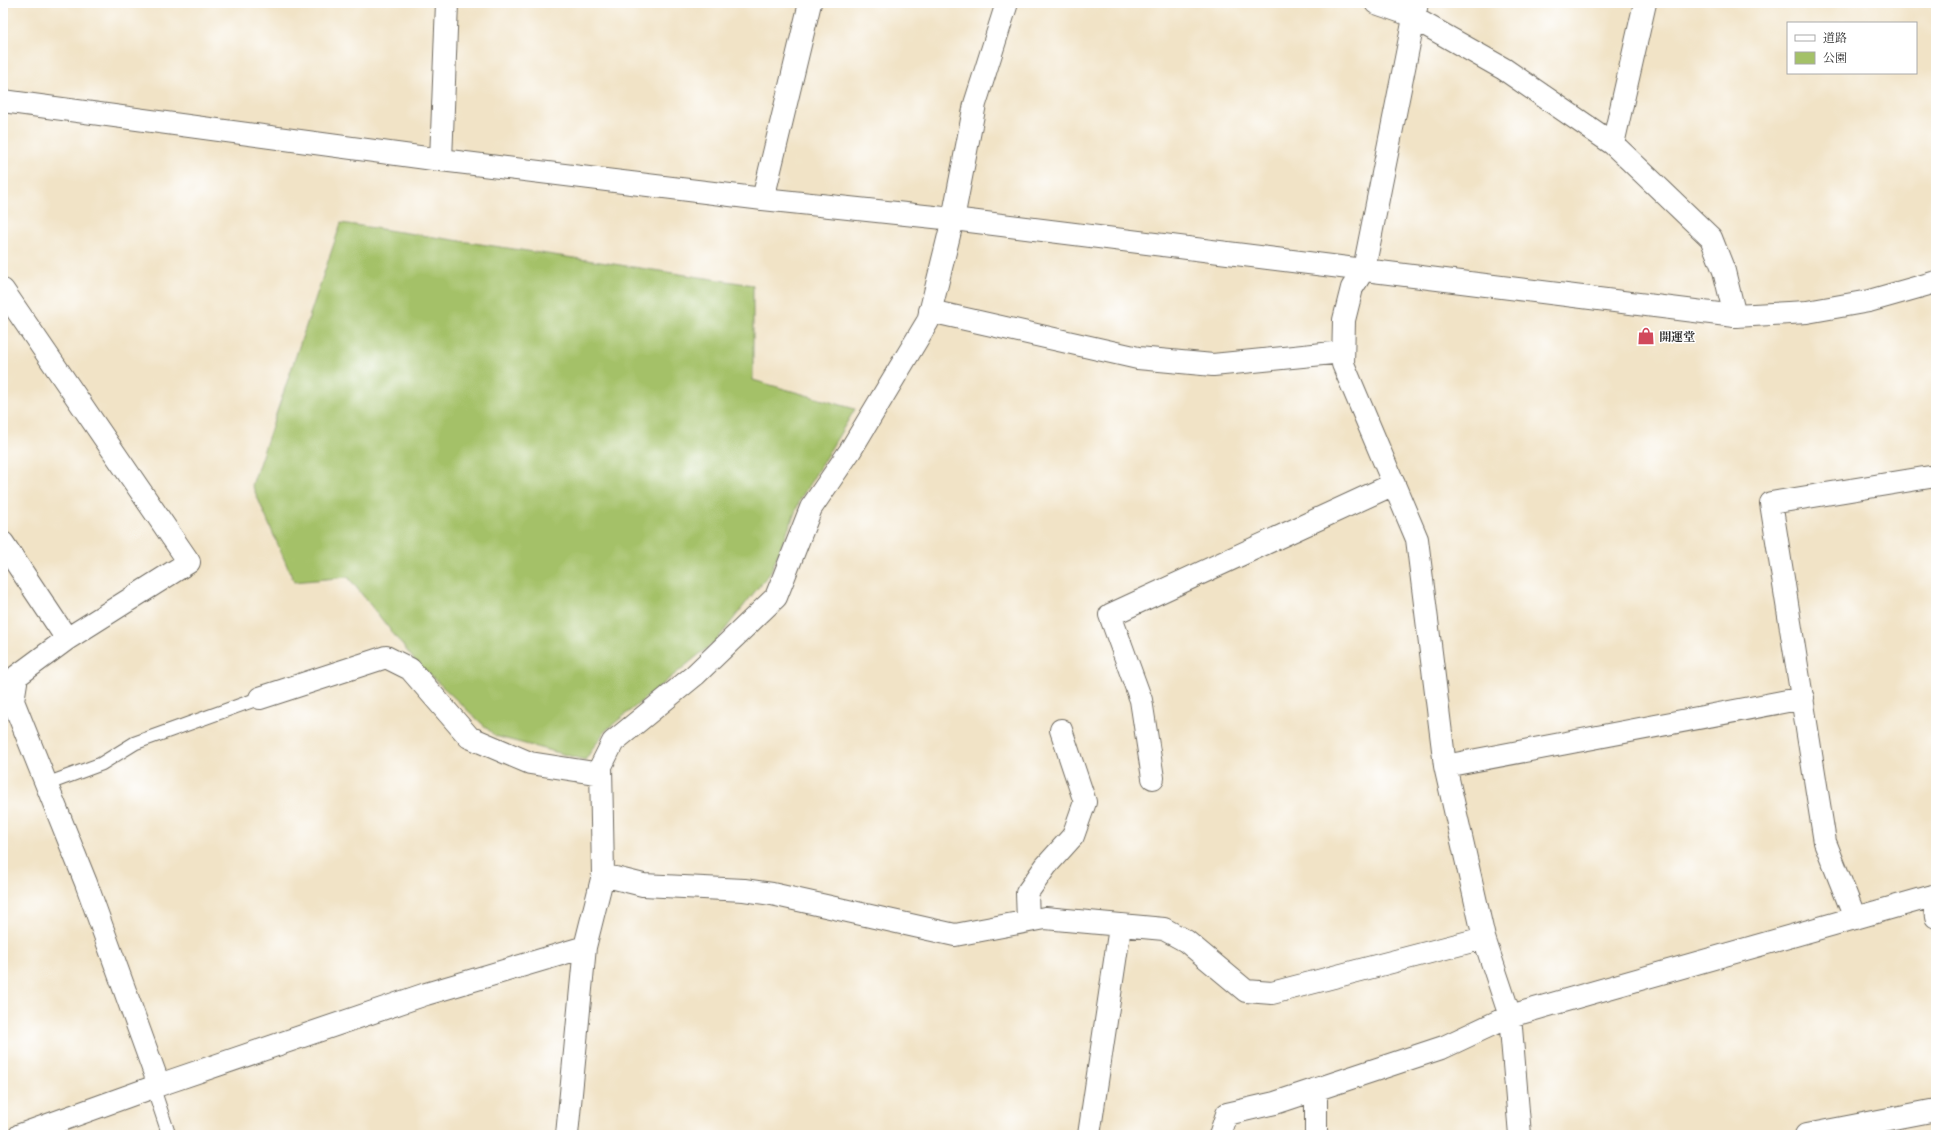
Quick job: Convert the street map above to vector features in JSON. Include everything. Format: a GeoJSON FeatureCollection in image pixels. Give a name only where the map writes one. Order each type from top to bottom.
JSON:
{"type":"FeatureCollection","features":[{"type":"Feature","properties":{"kind":"street"},"geometry":{"type":"LineString","coordinates":[[441,160],[447,3]]}},
{"type":"Feature","properties":{"kind":"street"},"geometry":{"type":"LineString","coordinates":[[763,199],[810,3]]}},
{"type":"Feature","properties":{"kind":"street"},"geometry":{"type":"LineString","coordinates":[[567,1135],[585,947],[603,875],[601,766],[613,742],[695,675],[776,596],[811,508],[850,451],[928,321],[953,219],[975,104],[1007,3]]}},
{"type":"Feature","properties":{"kind":"street"},"geometry":{"type":"LineString","coordinates":[[1376,3],[1405,13],[1416,10],[1613,144],[1711,238],[1724,271],[1735,316]]}},
{"type":"Feature","properties":{"kind":"street"},"geometry":{"type":"LineString","coordinates":[[1613,144],[1645,3]]}},
{"type":"Feature","properties":{"kind":"street"},"geometry":{"type":"LineString","coordinates":[[1416,10],[1364,269],[1352,288],[1344,320],[1343,364],[1417,539],[1445,766],[1484,938],[1510,1016],[1520,1135]]}},
{"type":"Feature","properties":{"kind":"street"},"geometry":{"type":"LineString","coordinates":[[3,101],[441,160],[763,199],[953,219],[1735,316],[1807,312],[1869,301],[1936,282]]}},
{"type":"Feature","properties":{"kind":"street"},"geometry":{"type":"LineString","coordinates":[[3,290],[189,562],[67,639],[17,676],[14,702],[86,883],[156,1086]]}},
{"type":"Feature","properties":{"kind":"street"},"geometry":{"type":"LineString","coordinates":[[930,310],[1138,358],[1153,360],[1213,365],[1343,352]]}},
{"type":"Feature","properties":{"kind":"street"},"geometry":{"type":"LineString","coordinates":[[1854,918],[1825,842],[1771,504],[1936,476]]}},
{"type":"Feature","properties":{"kind":"street"},"geometry":{"type":"LineString","coordinates":[[1153,778],[1141,700],[1110,615],[1394,484]]}},
{"type":"Feature","properties":{"kind":"street"},"geometry":{"type":"LineString","coordinates":[[3,543],[67,639]]}},
{"type":"Feature","properties":{"kind":"street"},"geometry":{"type":"LineString","coordinates":[[260,698],[386,657],[410,669],[469,737],[530,763],[601,774]]}},
{"type":"Feature","properties":{"kind":"street"},"geometry":{"type":"LineString","coordinates":[[1445,766],[1802,698]]}},
{"type":"Feature","properties":{"kind":"street"},"geometry":{"type":"LineString","coordinates":[[1028,921],[1027,893],[1046,866],[1073,836],[1085,802],[1061,730]]}},
{"type":"Feature","properties":{"kind":"street"},"geometry":{"type":"LineString","coordinates":[[603,875],[643,885],[744,890],[772,894],[955,935],[1045,918],[1120,927],[1164,930],[1186,941],[1246,991],[1272,993],[1484,938]]}},
{"type":"Feature","properties":{"kind":"street"},"geometry":{"type":"LineString","coordinates":[[1220,1135],[1227,1114],[1275,1103],[1444,1047],[1510,1016],[1934,896],[1936,917]]}},
{"type":"Feature","properties":{"kind":"street"},"geometry":{"type":"LineString","coordinates":[[1089,1135],[1120,927]]}},
{"type":"Feature","properties":{"kind":"street"},"geometry":{"type":"LineString","coordinates":[[20,1135],[156,1086],[426,994],[585,947]]}},
{"type":"Feature","properties":{"kind":"street"},"geometry":{"type":"LineString","coordinates":[[1316,1089],[1316,1135]]}},
{"type":"Feature","properties":{"kind":"street"},"geometry":{"type":"LineString","coordinates":[[1806,1135],[1936,1110]]}},
{"type":"Feature","properties":{"kind":"lane"},"geometry":{"type":"LineString","coordinates":[[47,784],[101,764],[135,743],[260,698]]}},
{"type":"Feature","properties":{"kind":"lane"},"geometry":{"type":"LineString","coordinates":[[156,1086],[170,1135]]}},
{"type":"Feature","properties":{"kind":"green space"},"geometry":{"type":"Polygon","coordinates":[[[341,223],[753,285],[753,380],[855,409],[801,498],[771,571],[717,640],[605,731],[585,760],[495,736],[415,661],[348,577],[294,582],[252,485],[341,223]]]}},
{"type":"Feature","properties":{"kind":"place","name":"開運堂"},"geometry":{"type":"Point","coordinates":[1646,336]}}]}
